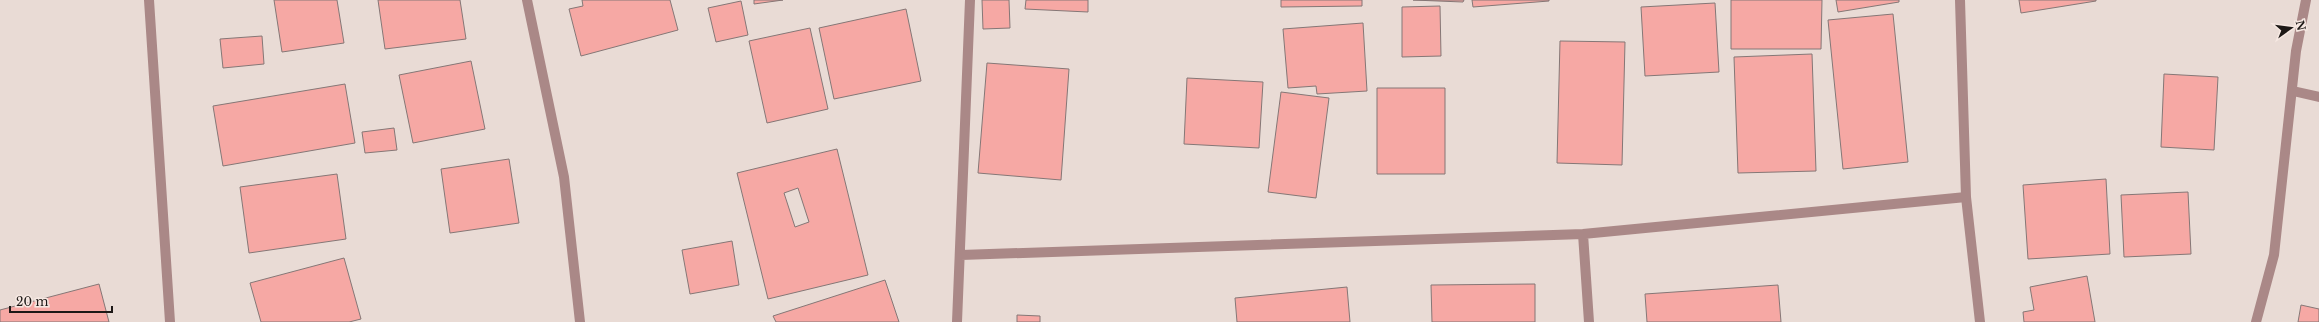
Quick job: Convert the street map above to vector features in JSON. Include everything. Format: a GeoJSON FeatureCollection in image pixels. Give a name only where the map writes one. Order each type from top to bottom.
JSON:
{"type":"FeatureCollection","features":[{"type":"Feature","properties":{"kind":"street"},"geometry":{"type":"LineString","coordinates":[[149,0],[170,322]]}},
{"type":"Feature","properties":{"kind":"street"},"geometry":{"type":"LineString","coordinates":[[526,0],[564,177],[580,322]]}},
{"type":"Feature","properties":{"kind":"street"},"geometry":{"type":"LineString","coordinates":[[957,322],[961,255],[970,0]]}},
{"type":"Feature","properties":{"kind":"street"},"geometry":{"type":"LineString","coordinates":[[1960,0],[1966,197],[1980,322]]}},
{"type":"Feature","properties":{"kind":"street"},"geometry":{"type":"LineString","coordinates":[[2256,322],[2274,255],[2293,91],[2296,51],[2306,0]]}},
{"type":"Feature","properties":{"kind":"street"},"geometry":{"type":"LineString","coordinates":[[2293,91],[2319,97]]}},
{"type":"Feature","properties":{"kind":"street"},"geometry":{"type":"LineString","coordinates":[[961,255],[1584,234],[1966,197]]}},
{"type":"Feature","properties":{"kind":"street"},"geometry":{"type":"LineString","coordinates":[[1584,234],[1588,322]]}},
{"type":"Feature","properties":{"kind":"building"},"geometry":{"type":"Polygon","coordinates":[[[274,0],[337,0],[344,43],[282,52],[274,0]]]}},
{"type":"Feature","properties":{"kind":"building"},"geometry":{"type":"Polygon","coordinates":[[[378,0],[460,0],[466,39],[385,49],[378,0]]]}},
{"type":"Feature","properties":{"kind":"building"},"geometry":{"type":"Polygon","coordinates":[[[582,0],[670,0],[678,30],[581,56],[569,9],[583,6],[582,0]]]}},
{"type":"Feature","properties":{"kind":"building"},"geometry":{"type":"Polygon","coordinates":[[[754,0],[783,0],[754,4],[754,0]]]}},
{"type":"Feature","properties":{"kind":"building"},"geometry":{"type":"Polygon","coordinates":[[[982,0],[1009,0],[1010,28],[983,29],[982,0]]]}},
{"type":"Feature","properties":{"kind":"building"},"geometry":{"type":"Polygon","coordinates":[[[1026,0],[1088,0],[1088,12],[1025,9],[1026,0]]]}},
{"type":"Feature","properties":{"kind":"building"},"geometry":{"type":"Polygon","coordinates":[[[1281,0],[1362,0],[1362,6],[1281,7],[1281,0]]]}},
{"type":"Feature","properties":{"kind":"building"},"geometry":{"type":"Polygon","coordinates":[[[1413,0],[1464,0],[1463,2],[1413,0]]]}},
{"type":"Feature","properties":{"kind":"building"},"geometry":{"type":"Polygon","coordinates":[[[1472,0],[1549,0],[1549,1],[1473,7],[1472,0]]]}},
{"type":"Feature","properties":{"kind":"building"},"geometry":{"type":"Polygon","coordinates":[[[1731,0],[1822,0],[1821,49],[1731,49],[1731,0]]]}},
{"type":"Feature","properties":{"kind":"building"},"geometry":{"type":"Polygon","coordinates":[[[1836,0],[1899,0],[1899,2],[1838,12],[1836,0]]]}},
{"type":"Feature","properties":{"kind":"building"},"geometry":{"type":"Polygon","coordinates":[[[2019,0],[2096,0],[2096,1],[2021,13],[2019,0]]]}},
{"type":"Feature","properties":{"kind":"building"},"geometry":{"type":"Polygon","coordinates":[[[741,1],[748,35],[716,42],[708,8],[741,1]]]}},
{"type":"Feature","properties":{"kind":"building"},"geometry":{"type":"Polygon","coordinates":[[[1715,3],[1719,72],[1645,76],[1641,7],[1715,3]]]}},
{"type":"Feature","properties":{"kind":"building"},"geometry":{"type":"Polygon","coordinates":[[[1440,6],[1441,56],[1402,57],[1402,7],[1440,6]]]}},
{"type":"Feature","properties":{"kind":"building"},"geometry":{"type":"Polygon","coordinates":[[[906,9],[921,81],[834,99],[819,28],[906,9]]]}},
{"type":"Feature","properties":{"kind":"building"},"geometry":{"type":"Polygon","coordinates":[[[1893,14],[1908,162],[1843,169],[1828,20],[1893,14]]]}},
{"type":"Feature","properties":{"kind":"building"},"geometry":{"type":"Polygon","coordinates":[[[1363,23],[1367,91],[1317,94],[1316,86],[1288,88],[1283,29],[1363,23]]]}},
{"type":"Feature","properties":{"kind":"building"},"geometry":{"type":"Polygon","coordinates":[[[810,28],[828,109],[767,123],[749,41],[810,28]]]}},
{"type":"Feature","properties":{"kind":"building"},"geometry":{"type":"Polygon","coordinates":[[[262,36],[264,64],[223,68],[220,39],[262,36]]]}},
{"type":"Feature","properties":{"kind":"building"},"geometry":{"type":"Polygon","coordinates":[[[1560,41],[1625,42],[1622,165],[1557,163],[1560,41]]]}},
{"type":"Feature","properties":{"kind":"building"},"geometry":{"type":"Polygon","coordinates":[[[1812,54],[1816,171],[1738,173],[1734,57],[1812,54]]]}},
{"type":"Feature","properties":{"kind":"building"},"geometry":{"type":"Polygon","coordinates":[[[471,61],[485,129],[413,143],[399,75],[471,61]]]}},
{"type":"Feature","properties":{"kind":"building"},"geometry":{"type":"Polygon","coordinates":[[[987,63],[1069,69],[1061,180],[978,173],[987,63]]]}},
{"type":"Feature","properties":{"kind":"building"},"geometry":{"type":"Polygon","coordinates":[[[2164,74],[2218,77],[2214,150],[2161,147],[2164,74]]]}},
{"type":"Feature","properties":{"kind":"building"},"geometry":{"type":"Polygon","coordinates":[[[1187,78],[1263,82],[1259,148],[1184,144],[1187,78]]]}},
{"type":"Feature","properties":{"kind":"building"},"geometry":{"type":"Polygon","coordinates":[[[345,84],[355,143],[223,166],[213,106],[345,84]]]}},
{"type":"Feature","properties":{"kind":"building"},"geometry":{"type":"Polygon","coordinates":[[[1377,88],[1445,88],[1445,174],[1377,174],[1377,88]]]}},
{"type":"Feature","properties":{"kind":"building"},"geometry":{"type":"Polygon","coordinates":[[[1281,92],[1329,98],[1316,198],[1268,192],[1281,92]]]}},
{"type":"Feature","properties":{"kind":"building"},"geometry":{"type":"Polygon","coordinates":[[[394,128],[397,150],[365,153],[362,132],[394,128]]]}},
{"type":"Feature","properties":{"kind":"building"},"geometry":{"type":"Polygon","coordinates":[[[837,149],[868,275],[768,299],[737,173],[837,149]],[[798,188],[784,193],[795,227],[809,222],[798,188]]]}},
{"type":"Feature","properties":{"kind":"building"},"geometry":{"type":"Polygon","coordinates":[[[509,159],[519,223],[450,233],[441,169],[509,159]]]}},
{"type":"Feature","properties":{"kind":"building"},"geometry":{"type":"Polygon","coordinates":[[[337,174],[346,239],[249,253],[240,187],[337,174]]]}},
{"type":"Feature","properties":{"kind":"building"},"geometry":{"type":"Polygon","coordinates":[[[2106,179],[2110,254],[2028,259],[2023,185],[2106,179]]]}},
{"type":"Feature","properties":{"kind":"building"},"geometry":{"type":"Polygon","coordinates":[[[2188,192],[2191,254],[2124,257],[2121,195],[2188,192]]]}},
{"type":"Feature","properties":{"kind":"building"},"geometry":{"type":"Polygon","coordinates":[[[732,241],[739,285],[690,294],[682,250],[732,241]]]}},
{"type":"Feature","properties":{"kind":"building"},"geometry":{"type":"Polygon","coordinates":[[[344,258],[361,319],[349,322],[261,322],[250,283],[344,258]]]}},
{"type":"Feature","properties":{"kind":"building"},"geometry":{"type":"Polygon","coordinates":[[[2087,276],[2095,322],[2024,322],[2023,312],[2034,310],[2030,287],[2087,276]]]}},
{"type":"Feature","properties":{"kind":"building"},"geometry":{"type":"Polygon","coordinates":[[[885,280],[899,322],[776,322],[773,316],[885,280]]]}},
{"type":"Feature","properties":{"kind":"building"},"geometry":{"type":"Polygon","coordinates":[[[99,284],[109,322],[0,322],[0,310],[99,284]]]}},
{"type":"Feature","properties":{"kind":"building"},"geometry":{"type":"Polygon","coordinates":[[[1535,284],[1535,322],[1432,322],[1431,285],[1535,284]]]}},
{"type":"Feature","properties":{"kind":"building"},"geometry":{"type":"Polygon","coordinates":[[[1778,285],[1781,322],[1647,322],[1645,294],[1778,285]]]}},
{"type":"Feature","properties":{"kind":"building"},"geometry":{"type":"Polygon","coordinates":[[[1347,287],[1350,322],[1237,322],[1235,298],[1347,287]]]}},
{"type":"Feature","properties":{"kind":"building"},"geometry":{"type":"Polygon","coordinates":[[[2301,305],[2319,309],[2319,322],[2298,322],[2301,305]]]}},
{"type":"Feature","properties":{"kind":"building"},"geometry":{"type":"Polygon","coordinates":[[[1017,315],[1040,316],[1040,322],[1017,322],[1017,315]]]}}]}
